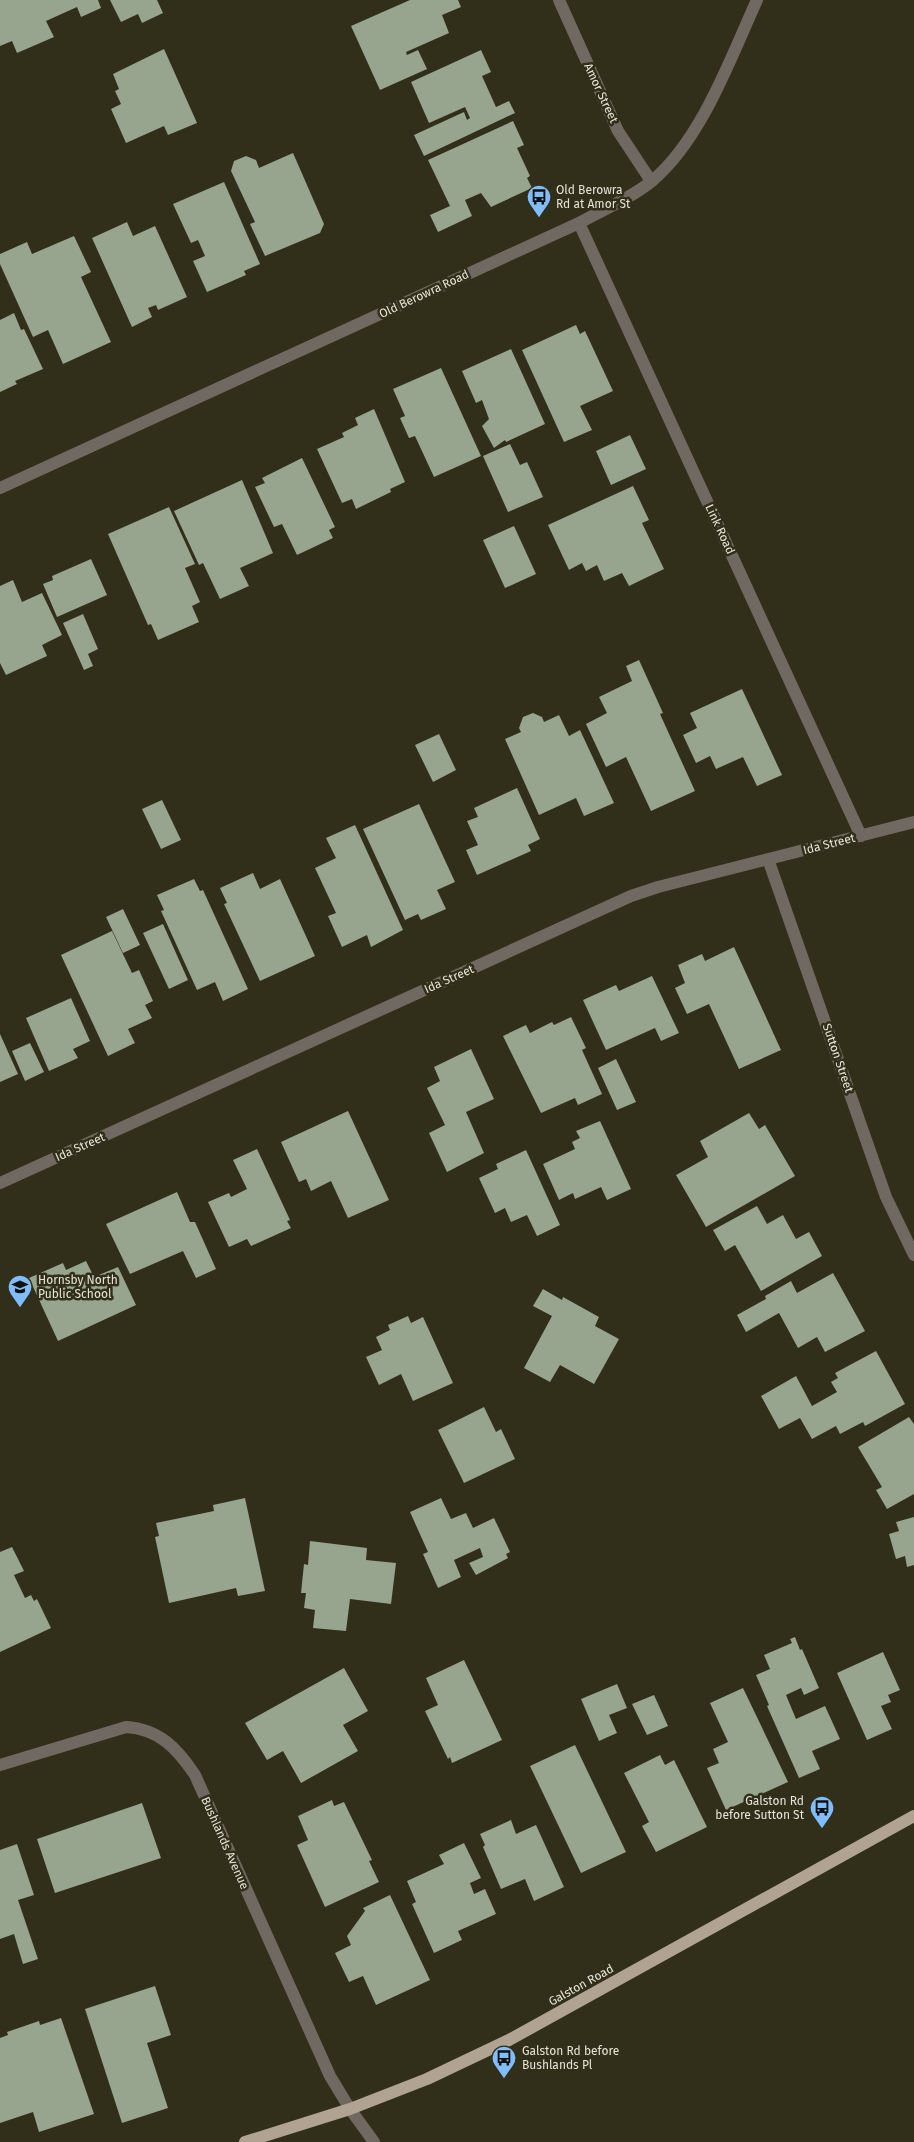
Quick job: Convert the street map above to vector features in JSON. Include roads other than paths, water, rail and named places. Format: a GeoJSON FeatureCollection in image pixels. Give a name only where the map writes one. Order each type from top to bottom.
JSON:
{"type":"FeatureCollection","features":[{"type":"Feature","properties":{"kind":"main road","name":"Galston Road"},"geometry":{"type":"LineString","coordinates":[[245,2142],[350,2110],[427,2079],[509,2040],[914,1816]]}},
{"type":"Feature","properties":{"kind":"street","name":"Amor Street"},"geometry":{"type":"LineString","coordinates":[[559,0],[618,130],[651,181]]}},
{"type":"Feature","properties":{"kind":"street","name":"Old Berowra Road"},"geometry":{"type":"LineString","coordinates":[[0,488],[579,223],[651,181],[673,160],[697,126],[757,0]]}},
{"type":"Feature","properties":{"kind":"street","name":"Link Road"},"geometry":{"type":"LineString","coordinates":[[579,223],[861,836]]}},
{"type":"Feature","properties":{"kind":"street","name":"Ida Street"},"geometry":{"type":"LineString","coordinates":[[0,1183],[631,896],[658,887],[914,822]]}},
{"type":"Feature","properties":{"kind":"street","name":"Sutton Street"},"geometry":{"type":"LineString","coordinates":[[768,860],[886,1196],[914,1255]]}},
{"type":"Feature","properties":{"kind":"street","name":"Bushlands Avenue"},"geometry":{"type":"LineString","coordinates":[[0,1764],[126,1727],[141,1728],[158,1735],[171,1744],[194,1775],[330,2076],[350,2110],[374,2142]]}},
{"type":"Feature","properties":{"kind":"place","name":"Old Berowra Rd at Amor St"},"geometry":{"type":"Point","coordinates":[539,218]}},
{"type":"Feature","properties":{"kind":"place","name":"Hornsby North Public School"},"geometry":{"type":"Point","coordinates":[20,1308]}},
{"type":"Feature","properties":{"kind":"place","name":"Galston Rd before Sutton St"},"geometry":{"type":"Point","coordinates":[822,1829]}},
{"type":"Feature","properties":{"kind":"place","name":"Galston Rd before Bushlands Pl"},"geometry":{"type":"Point","coordinates":[504,2079]}}]}
